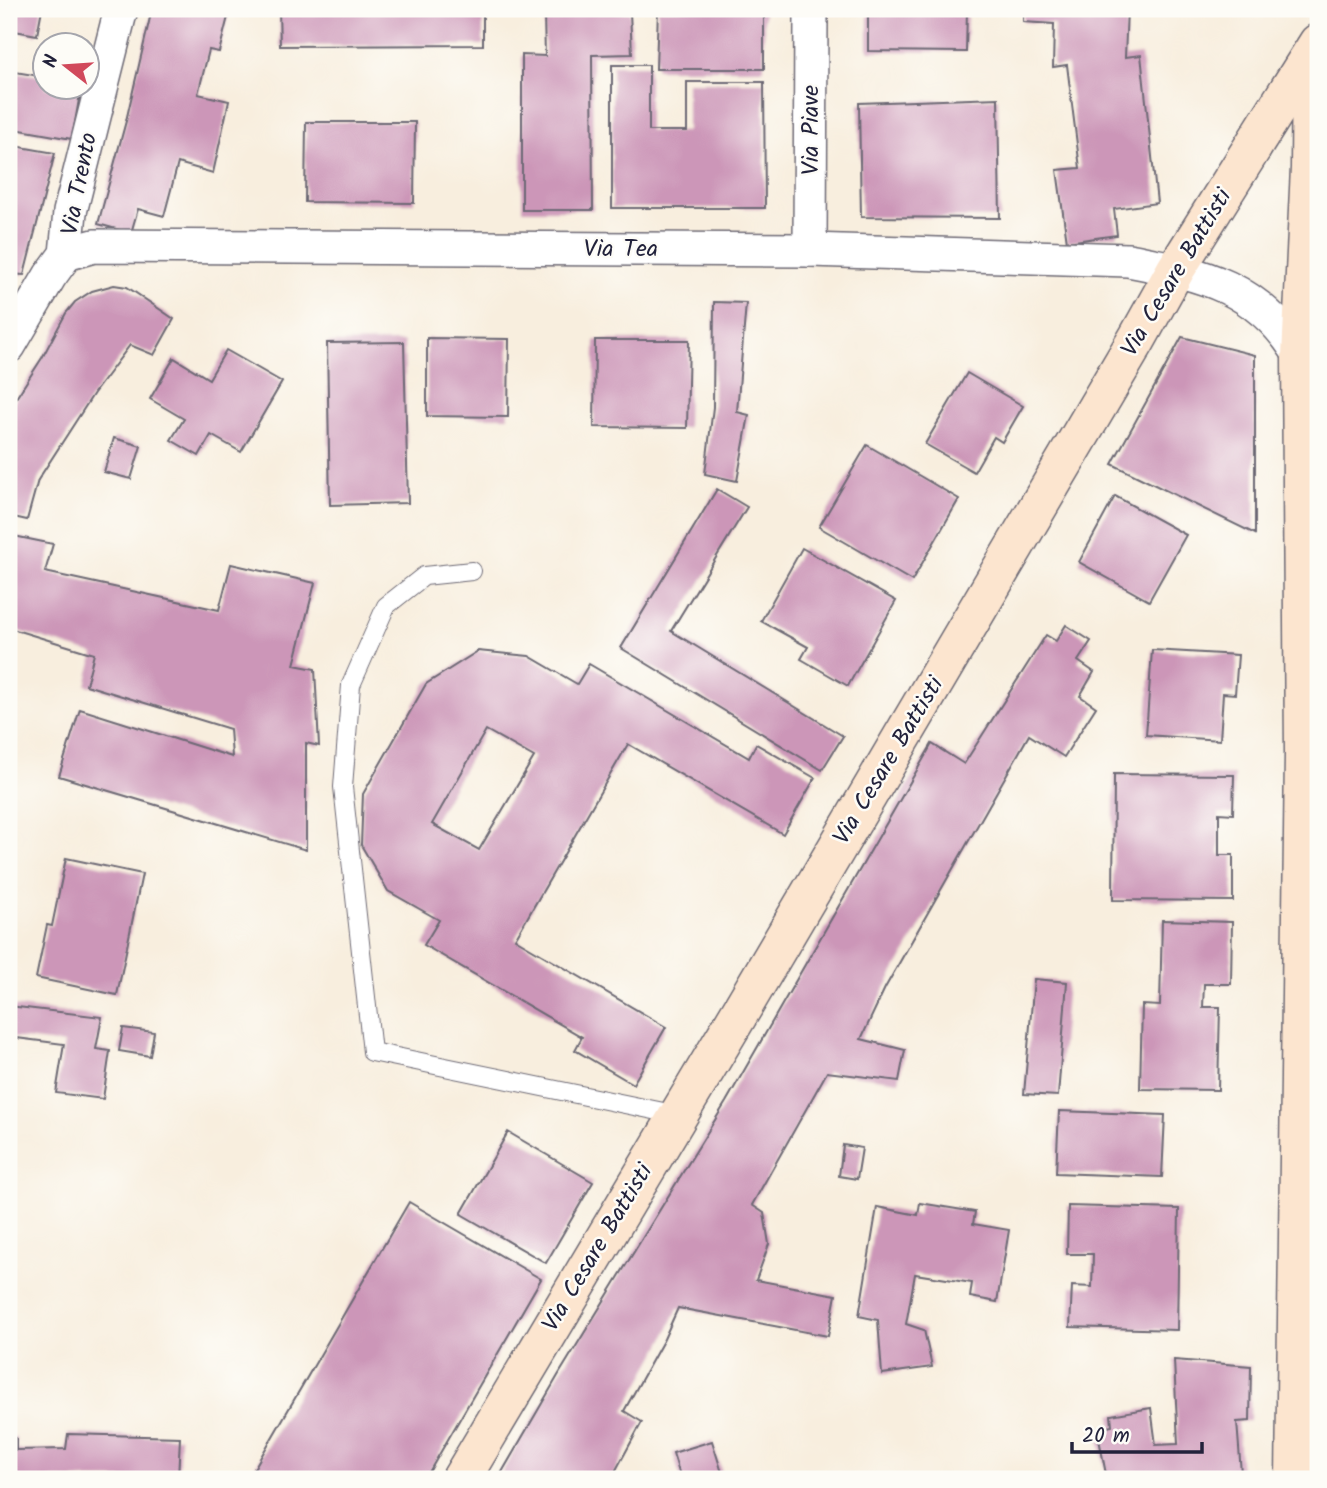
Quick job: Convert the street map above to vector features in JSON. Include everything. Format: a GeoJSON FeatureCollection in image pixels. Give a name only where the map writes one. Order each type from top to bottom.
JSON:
{"type":"FeatureCollection","features":[{"type":"Feature","properties":{"kind":"street","name":"Via Trento"},"geometry":{"type":"LineString","coordinates":[[9,346],[66,254],[70,212],[121,9]]}},
{"type":"Feature","properties":{"kind":"street","name":"Via Piave"},"geometry":{"type":"LineString","coordinates":[[810,250],[811,9]]}},
{"type":"Feature","properties":{"kind":"street"},"geometry":{"type":"LineString","coordinates":[[1295,1479],[1311,753],[1301,357],[1314,169],[1315,50]]}},
{"type":"Feature","properties":{"kind":"street","name":"Via Cesare Battisti"},"geometry":{"type":"LineString","coordinates":[[461,1479],[1109,387],[1176,269],[1315,50]]}},
{"type":"Feature","properties":{"kind":"street","name":"Via Tea"},"geometry":{"type":"LineString","coordinates":[[66,254],[94,246],[810,250],[1128,260],[1176,269],[1220,282],[1271,318],[1288,335],[1301,357]]}},
{"type":"Feature","properties":{"kind":"lane"},"geometry":{"type":"LineString","coordinates":[[472,571],[424,576],[386,606],[351,685],[342,787],[372,1052],[678,1115]]}},
{"type":"Feature","properties":{"kind":"building"},"geometry":{"type":"Polygon","coordinates":[[[9,9],[42,9],[38,32],[32,34],[9,30],[9,9]]]}},
{"type":"Feature","properties":{"kind":"building"},"geometry":{"type":"Polygon","coordinates":[[[152,9],[230,9],[219,52],[209,50],[198,94],[229,101],[213,173],[178,163],[164,216],[138,209],[131,233],[98,224],[152,9]]]}},
{"type":"Feature","properties":{"kind":"building"},"geometry":{"type":"Polygon","coordinates":[[[279,9],[483,9],[483,45],[280,46],[279,9]]]}},
{"type":"Feature","properties":{"kind":"building"},"geometry":{"type":"Polygon","coordinates":[[[658,9],[764,9],[764,69],[656,69],[658,9]]]}},
{"type":"Feature","properties":{"kind":"building"},"geometry":{"type":"Polygon","coordinates":[[[868,9],[967,9],[966,52],[868,51],[868,9]]]}},
{"type":"Feature","properties":{"kind":"building"},"geometry":{"type":"Polygon","coordinates":[[[1023,9],[1127,9],[1125,57],[1141,55],[1157,203],[1114,209],[1117,235],[1067,242],[1057,170],[1080,168],[1067,65],[1053,67],[1054,24],[1023,22],[1023,9]]]}},
{"type":"Feature","properties":{"kind":"building"},"geometry":{"type":"Polygon","coordinates":[[[630,12],[632,54],[592,55],[593,210],[522,210],[522,55],[545,56],[544,14],[630,12]]]}},
{"type":"Feature","properties":{"kind":"building"},"geometry":{"type":"Polygon","coordinates":[[[612,65],[649,65],[649,131],[687,131],[687,82],[764,82],[765,208],[612,208],[612,65]]]}},
{"type":"Feature","properties":{"kind":"building"},"geometry":{"type":"Polygon","coordinates":[[[9,71],[32,75],[32,102],[79,102],[72,139],[9,128],[9,71]]]}},
{"type":"Feature","properties":{"kind":"building"},"geometry":{"type":"Polygon","coordinates":[[[998,98],[1000,218],[861,217],[859,103],[998,98]]]}},
{"type":"Feature","properties":{"kind":"building"},"geometry":{"type":"Polygon","coordinates":[[[306,122],[415,122],[414,203],[305,202],[306,122]]]}},
{"type":"Feature","properties":{"kind":"building"},"geometry":{"type":"Polygon","coordinates":[[[9,145],[55,153],[24,275],[9,274],[9,145]]]}},
{"type":"Feature","properties":{"kind":"building"},"geometry":{"type":"Polygon","coordinates":[[[114,285],[127,287],[174,319],[154,355],[130,345],[94,393],[38,480],[27,520],[9,516],[9,409],[75,302],[92,291],[114,285]]]}},
{"type":"Feature","properties":{"kind":"building"},"geometry":{"type":"Polygon","coordinates":[[[714,302],[746,303],[737,412],[749,415],[737,481],[705,474],[713,407],[714,302]]]}},
{"type":"Feature","properties":{"kind":"building"},"geometry":{"type":"Polygon","coordinates":[[[1182,337],[1255,355],[1255,534],[1112,464],[1182,337]]]}},
{"type":"Feature","properties":{"kind":"building"},"geometry":{"type":"Polygon","coordinates":[[[427,338],[509,339],[508,417],[427,416],[427,338]]]}},
{"type":"Feature","properties":{"kind":"building"},"geometry":{"type":"Polygon","coordinates":[[[595,340],[689,340],[687,428],[594,427],[595,340]]]}},
{"type":"Feature","properties":{"kind":"building"},"geometry":{"type":"Polygon","coordinates":[[[404,342],[408,503],[330,505],[327,343],[404,342]]]}},
{"type":"Feature","properties":{"kind":"building"},"geometry":{"type":"Polygon","coordinates":[[[226,350],[282,382],[241,452],[211,435],[199,456],[171,440],[184,419],[150,399],[174,358],[209,379],[226,350]]]}},
{"type":"Feature","properties":{"kind":"building"},"geometry":{"type":"Polygon","coordinates":[[[967,373],[1023,406],[1002,442],[994,437],[974,472],[925,444],[967,373]]]}},
{"type":"Feature","properties":{"kind":"building"},"geometry":{"type":"Polygon","coordinates":[[[114,438],[141,446],[131,479],[104,472],[114,438]]]}},
{"type":"Feature","properties":{"kind":"building"},"geometry":{"type":"Polygon","coordinates":[[[867,445],[959,499],[912,581],[819,527],[867,445]]]}},
{"type":"Feature","properties":{"kind":"building"},"geometry":{"type":"Polygon","coordinates":[[[717,489],[747,507],[671,631],[843,736],[822,770],[621,648],[717,489]]]}},
{"type":"Feature","properties":{"kind":"building"},"geometry":{"type":"Polygon","coordinates":[[[1115,496],[1186,535],[1149,601],[1079,562],[1115,496]]]}},
{"type":"Feature","properties":{"kind":"building"},"geometry":{"type":"Polygon","coordinates":[[[9,535],[53,544],[45,572],[219,610],[231,564],[315,583],[294,665],[315,669],[319,746],[306,743],[306,850],[59,776],[80,709],[232,757],[230,729],[86,685],[94,654],[9,628],[9,535]]]}},
{"type":"Feature","properties":{"kind":"building"},"geometry":{"type":"Polygon","coordinates":[[[802,548],[896,601],[848,686],[801,659],[808,647],[761,621],[802,548]]]}},
{"type":"Feature","properties":{"kind":"building"},"geometry":{"type":"Polygon","coordinates":[[[1066,625],[1091,641],[1078,661],[1094,672],[1080,696],[1096,707],[1064,757],[1029,735],[885,988],[861,1039],[905,1050],[899,1081],[827,1072],[752,1205],[764,1213],[769,1244],[756,1280],[836,1295],[828,1336],[678,1308],[624,1411],[642,1422],[611,1479],[498,1479],[559,1374],[726,1102],[932,744],[964,764],[1046,635],[1056,641],[1066,625]]]}},
{"type":"Feature","properties":{"kind":"building"},"geometry":{"type":"Polygon","coordinates":[[[1152,650],[1238,655],[1235,694],[1223,693],[1220,740],[1146,735],[1152,650]]]}},
{"type":"Feature","properties":{"kind":"building"},"geometry":{"type":"Polygon","coordinates":[[[478,651],[529,656],[577,684],[589,664],[749,758],[756,744],[815,778],[783,834],[628,744],[515,939],[666,1027],[633,1084],[575,1050],[582,1037],[424,945],[439,920],[388,891],[361,845],[363,794],[426,684],[478,651]],[[486,730],[432,824],[479,850],[534,757],[486,730]]]}},
{"type":"Feature","properties":{"kind":"building"},"geometry":{"type":"Polygon","coordinates":[[[1114,774],[1234,775],[1233,814],[1219,813],[1219,855],[1233,855],[1233,901],[1113,900],[1114,774]]]}},
{"type":"Feature","properties":{"kind":"building"},"geometry":{"type":"Polygon","coordinates":[[[66,858],[142,874],[117,995],[36,978],[47,925],[52,926],[66,858]]]}},
{"type":"Feature","properties":{"kind":"building"},"geometry":{"type":"Polygon","coordinates":[[[1162,920],[1232,922],[1231,984],[1204,984],[1203,1007],[1220,1007],[1218,1090],[1140,1089],[1142,1005],[1160,1006],[1162,920]]]}},
{"type":"Feature","properties":{"kind":"building"},"geometry":{"type":"Polygon","coordinates":[[[1034,979],[1067,982],[1058,1096],[1024,1094],[1034,979]]]}},
{"type":"Feature","properties":{"kind":"building"},"geometry":{"type":"Polygon","coordinates":[[[9,1006],[102,1017],[96,1049],[110,1051],[103,1099],[56,1093],[64,1044],[9,1037],[9,1006]]]}},
{"type":"Feature","properties":{"kind":"building"},"geometry":{"type":"Polygon","coordinates":[[[123,1028],[154,1032],[150,1056],[119,1051],[123,1028]]]}},
{"type":"Feature","properties":{"kind":"building"},"geometry":{"type":"Polygon","coordinates":[[[1059,1111],[1165,1115],[1162,1177],[1056,1173],[1059,1111]]]}},
{"type":"Feature","properties":{"kind":"building"},"geometry":{"type":"Polygon","coordinates":[[[508,1132],[593,1182],[546,1263],[461,1214],[508,1132]]]}},
{"type":"Feature","properties":{"kind":"building"},"geometry":{"type":"Polygon","coordinates":[[[843,1145],[862,1148],[857,1179],[839,1176],[843,1145]]]}},
{"type":"Feature","properties":{"kind":"building"},"geometry":{"type":"Polygon","coordinates":[[[409,1202],[541,1279],[425,1479],[248,1479],[409,1202]]]}},
{"type":"Feature","properties":{"kind":"building"},"geometry":{"type":"Polygon","coordinates":[[[920,1203],[975,1212],[973,1224],[1009,1230],[997,1302],[970,1297],[972,1283],[915,1274],[906,1324],[924,1330],[932,1367],[882,1374],[878,1320],[859,1316],[877,1207],[918,1215],[920,1203]]]}},
{"type":"Feature","properties":{"kind":"building"},"geometry":{"type":"Polygon","coordinates":[[[1068,1206],[1179,1209],[1177,1330],[1070,1327],[1072,1286],[1092,1287],[1093,1254],[1067,1254],[1068,1206]]]}},
{"type":"Feature","properties":{"kind":"building"},"geometry":{"type":"Polygon","coordinates":[[[1174,1360],[1251,1366],[1250,1421],[1237,1422],[1241,1473],[1236,1479],[1107,1479],[1097,1429],[1112,1426],[1111,1415],[1151,1408],[1156,1445],[1178,1444],[1174,1360]]]}},
{"type":"Feature","properties":{"kind":"building"},"geometry":{"type":"Polygon","coordinates":[[[1313,1384],[1318,1384],[1318,1471],[1312,1472],[1313,1384]]]}},
{"type":"Feature","properties":{"kind":"building"},"geometry":{"type":"Polygon","coordinates":[[[68,1434],[180,1437],[178,1479],[9,1479],[9,1437],[16,1438],[16,1450],[66,1449],[68,1434]]]}},
{"type":"Feature","properties":{"kind":"building"},"geometry":{"type":"Polygon","coordinates":[[[712,1441],[724,1479],[681,1479],[673,1453],[712,1441]]]}}]}
